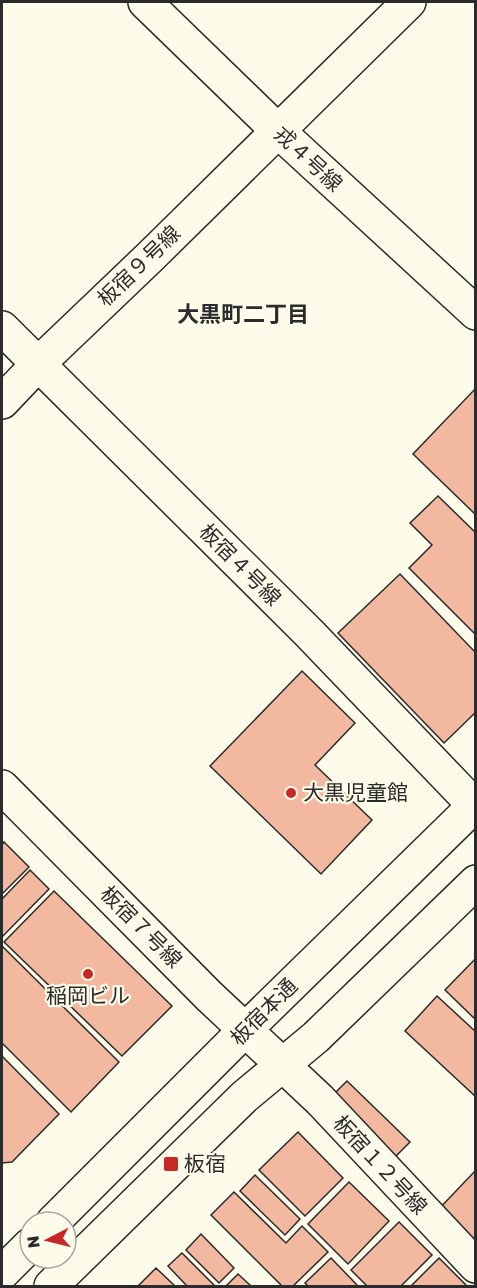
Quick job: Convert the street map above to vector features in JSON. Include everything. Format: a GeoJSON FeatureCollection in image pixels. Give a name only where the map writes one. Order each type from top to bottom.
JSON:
{"type":"FeatureCollection","features":[{"type":"Feature","properties":{"kind":"street","name":"戎４号線"},"geometry":{"type":"LineString","coordinates":[[144,2],[277,130],[476,313]]}},
{"type":"Feature","properties":{"kind":"street","name":"板宿９号線"},"geometry":{"type":"LineString","coordinates":[[2,402],[38,364],[409,2]]}},
{"type":"Feature","properties":{"kind":"street","name":"板宿４号線"},"geometry":{"type":"LineString","coordinates":[[2,328],[309,633],[475,804]]}},
{"type":"Feature","properties":{"kind":"street","name":"板宿７号線"},"geometry":{"type":"LineString","coordinates":[[2,787],[282,1065]]}},
{"type":"Feature","properties":{"kind":"street","name":"板宿本通"},"geometry":{"type":"LineString","coordinates":[[65,1210],[475,804]]}},
{"type":"Feature","properties":{"kind":"street"},"geometry":{"type":"LineString","coordinates":[[51,1287],[244,1097],[316,1037],[476,882]]}},
{"type":"Feature","properties":{"kind":"street","name":"板宿１２号線"},"geometry":{"type":"LineString","coordinates":[[282,1065],[320,1100],[476,1266]]}},
{"type":"Feature","properties":{"kind":"street"},"geometry":{"type":"LineString","coordinates":[[2,1274],[18,1257]]}},
{"type":"Feature","properties":{"kind":"building"},"geometry":{"type":"Polygon","coordinates":[[[476,388],[476,515],[413,454],[476,388]]]}},
{"type":"Feature","properties":{"kind":"building"},"geometry":{"type":"Polygon","coordinates":[[[438,496],[476,533],[476,635],[409,568],[432,545],[410,523],[438,496]]]}},
{"type":"Feature","properties":{"kind":"building"},"geometry":{"type":"Polygon","coordinates":[[[400,574],[476,653],[476,712],[444,743],[338,633],[400,574]]]}},
{"type":"Feature","properties":{"kind":"building","name":"大黒児童館"},"geometry":{"type":"Polygon","coordinates":[[[302,671],[355,723],[315,765],[372,820],[321,874],[210,766],[302,671]]]}},
{"type":"Feature","properties":{"kind":"building"},"geometry":{"type":"Polygon","coordinates":[[[4,842],[29,867],[2,894],[2,845],[4,842]]]}},
{"type":"Feature","properties":{"kind":"building"},"geometry":{"type":"Polygon","coordinates":[[[30,870],[49,889],[2,937],[2,899],[30,870]]]}},
{"type":"Feature","properties":{"kind":"building","name":"稲岡ビル"},"geometry":{"type":"Polygon","coordinates":[[[54,891],[172,1006],[122,1056],[4,942],[54,891]]]}},
{"type":"Feature","properties":{"kind":"building"},"geometry":{"type":"Polygon","coordinates":[[[2,946],[119,1062],[71,1112],[2,1043],[2,946]]]}},
{"type":"Feature","properties":{"kind":"building"},"geometry":{"type":"Polygon","coordinates":[[[476,958],[476,1020],[445,990],[476,958]]]}},
{"type":"Feature","properties":{"kind":"building"},"geometry":{"type":"Polygon","coordinates":[[[437,996],[476,1032],[476,1097],[405,1031],[437,996]]]}},
{"type":"Feature","properties":{"kind":"building"},"geometry":{"type":"Polygon","coordinates":[[[2,1056],[59,1114],[12,1162],[2,1163],[2,1056]]]}},
{"type":"Feature","properties":{"kind":"building"},"geometry":{"type":"Polygon","coordinates":[[[347,1081],[410,1142],[391,1161],[328,1100],[347,1081]]]}},
{"type":"Feature","properties":{"kind":"building"},"geometry":{"type":"Polygon","coordinates":[[[298,1132],[343,1178],[305,1216],[259,1170],[298,1132]]]}},
{"type":"Feature","properties":{"kind":"building"},"geometry":{"type":"Polygon","coordinates":[[[475,1171],[476,1236],[468,1244],[436,1212],[475,1171]]]}},
{"type":"Feature","properties":{"kind":"building"},"geometry":{"type":"Polygon","coordinates":[[[255,1175],[300,1219],[285,1235],[240,1191],[255,1175]]]}},
{"type":"Feature","properties":{"kind":"building"},"geometry":{"type":"Polygon","coordinates":[[[349,1182],[389,1221],[348,1264],[308,1224],[349,1182]]]}},
{"type":"Feature","properties":{"kind":"building"},"geometry":{"type":"Polygon","coordinates":[[[234,1192],[286,1243],[302,1226],[328,1252],[293,1286],[282,1286],[211,1215],[234,1192]]]}},
{"type":"Feature","properties":{"kind":"building"},"geometry":{"type":"Polygon","coordinates":[[[399,1222],[432,1255],[401,1286],[367,1286],[351,1270],[399,1222]]]}},
{"type":"Feature","properties":{"kind":"building"},"geometry":{"type":"Polygon","coordinates":[[[201,1234],[234,1268],[219,1283],[186,1250],[201,1234]]]}},
{"type":"Feature","properties":{"kind":"building"},"geometry":{"type":"Polygon","coordinates":[[[182,1253],[215,1286],[187,1286],[168,1266],[182,1253]]]}},
{"type":"Feature","properties":{"kind":"building"},"geometry":{"type":"Polygon","coordinates":[[[331,1258],[358,1286],[308,1286],[305,1283],[331,1258]]]}},
{"type":"Feature","properties":{"kind":"building"},"geometry":{"type":"Polygon","coordinates":[[[439,1258],[467,1286],[411,1286],[439,1258]]]}},
{"type":"Feature","properties":{"kind":"building"},"geometry":{"type":"Polygon","coordinates":[[[156,1268],[175,1286],[138,1286],[156,1268]]]}},
{"type":"Feature","properties":{"kind":"building"},"geometry":{"type":"Polygon","coordinates":[[[238,1274],[251,1286],[226,1286],[238,1274]]]}},
{"type":"Feature","properties":{"kind":"place","name":"大黒児童館"},"geometry":{"type":"Point","coordinates":[291,793]}},
{"type":"Feature","properties":{"kind":"place","name":"稲岡ビル"},"geometry":{"type":"Point","coordinates":[88,974]}},
{"type":"Feature","properties":{"kind":"place","name":"板宿"},"geometry":{"type":"Point","coordinates":[171,1164]}},
{"type":"Feature","properties":{"kind":"district","name":"大黒町二丁目"},"geometry":{"type":"Point","coordinates":[243,314]}}]}
